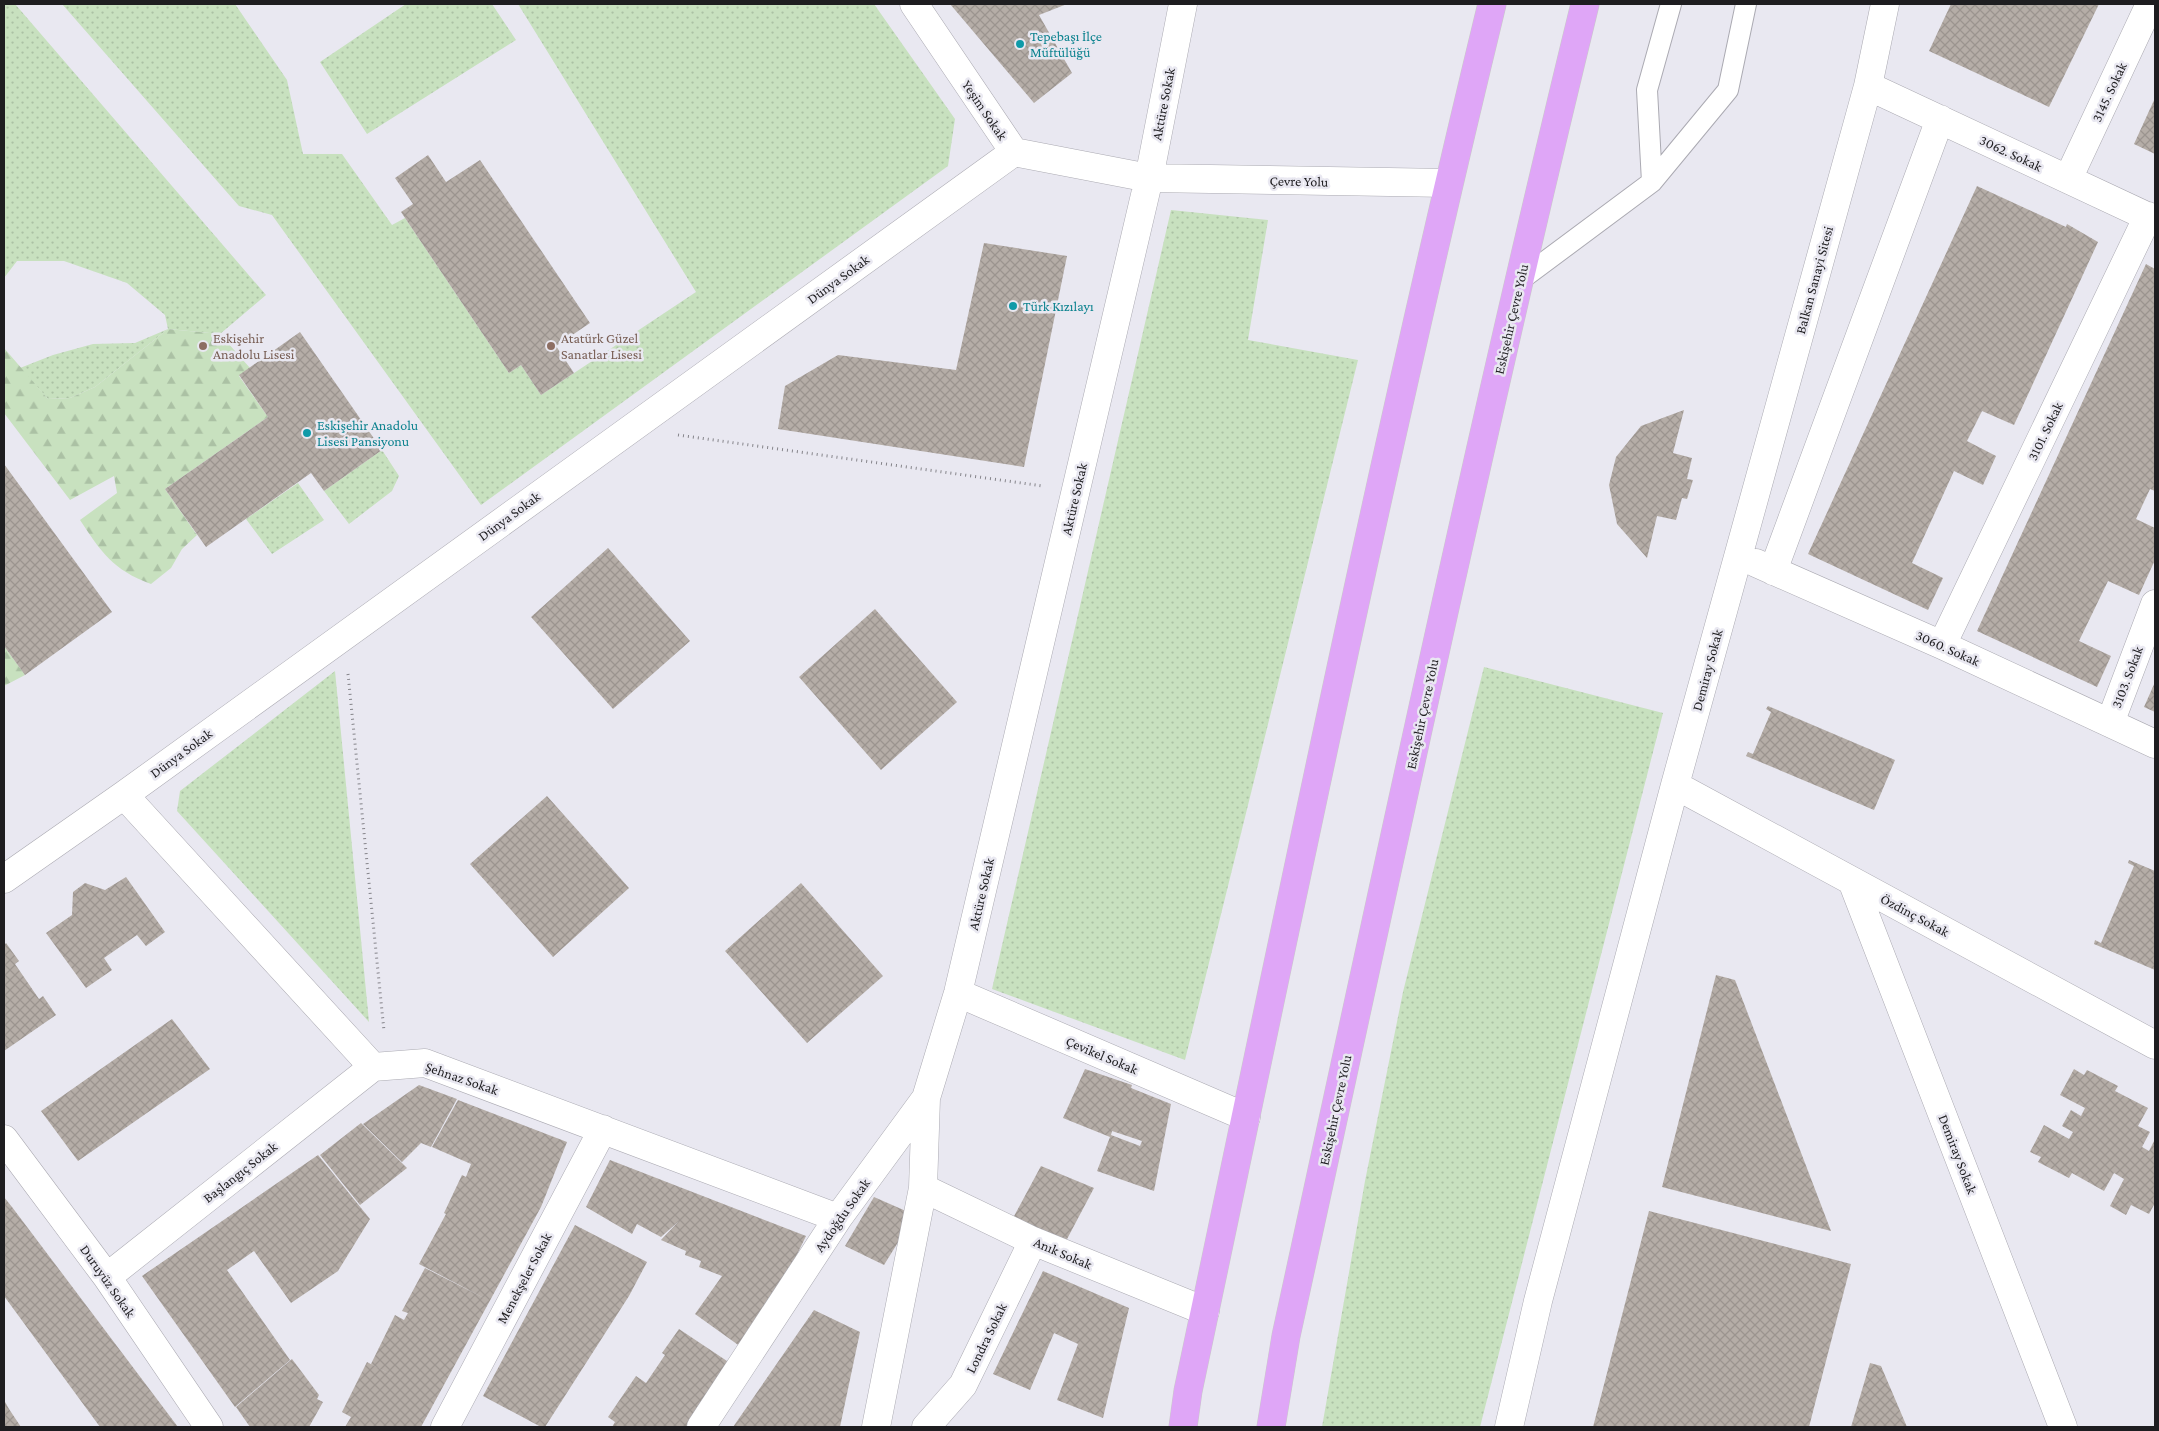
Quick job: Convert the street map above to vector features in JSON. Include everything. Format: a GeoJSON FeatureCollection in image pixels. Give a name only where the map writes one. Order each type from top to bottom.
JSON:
{"type":"FeatureCollection","features":[{"type":"Feature","properties":{"kind":"highway"},"geometry":{"type":"LineString","coordinates":[[1183,1427],[1205,1312],[1328,730],[1448,183],[1492,4]]}},
{"type":"Feature","properties":{"kind":"highway","name":"Eskişehir Çevre Yolu"},"geometry":{"type":"LineString","coordinates":[[1271,1427],[1286,1336],[1431,674],[1519,281],[1585,4]]}},
{"type":"Feature","properties":{"kind":"street","name":"Yeşim Sokak"},"geometry":{"type":"LineString","coordinates":[[914,4],[1014,152],[1149,178]]}},
{"type":"Feature","properties":{"kind":"street","name":"Aktüre Sokak"},"geometry":{"type":"LineString","coordinates":[[958,993],[1149,178],[1183,4]]}},
{"type":"Feature","properties":{"kind":"street","name":"Balkan Sanayi Sitesi"},"geometry":{"type":"LineString","coordinates":[[1738,556],[1868,86],[1885,4]]}},
{"type":"Feature","properties":{"kind":"street","name":"3145. Sokak"},"geometry":{"type":"LineString","coordinates":[[2068,180],[2150,4]]}},
{"type":"Feature","properties":{"kind":"street","name":"3062. Sokak"},"geometry":{"type":"LineString","coordinates":[[1868,86],[2152,218]]}},
{"type":"Feature","properties":{"kind":"street"},"geometry":{"type":"LineString","coordinates":[[1773,571],[1940,120]]}},
{"type":"Feature","properties":{"kind":"street","name":"Dünya Sokak"},"geometry":{"type":"LineString","coordinates":[[4,879],[124,795],[1014,152]]}},
{"type":"Feature","properties":{"kind":"street","name":"Çevre Yolu"},"geometry":{"type":"LineString","coordinates":[[1149,178],[1448,183]]}},
{"type":"Feature","properties":{"kind":"street","name":"3101. Sokak"},"geometry":{"type":"LineString","coordinates":[[1942,645],[2152,218]]}},
{"type":"Feature","properties":{"kind":"street","name":"3060. Sokak"},"geometry":{"type":"LineString","coordinates":[[1738,556],[1942,645],[2155,744]]}},
{"type":"Feature","properties":{"kind":"street","name":"Demiray Sokak"},"geometry":{"type":"LineString","coordinates":[[1509,1427],[1538,1301],[1738,556]]}},
{"type":"Feature","properties":{"kind":"street","name":"3103. Sokak"},"geometry":{"type":"LineString","coordinates":[[2110,723],[2155,604]]}},
{"type":"Feature","properties":{"kind":"street","name":"Özdinç Sokak"},"geometry":{"type":"LineString","coordinates":[[1675,785],[2155,1045]]}},
{"type":"Feature","properties":{"kind":"street"},"geometry":{"type":"LineString","coordinates":[[124,795],[380,1067]]}},
{"type":"Feature","properties":{"kind":"street","name":"Demiray Sokak"},"geometry":{"type":"LineString","coordinates":[[1852,881],[2063,1427]]}},
{"type":"Feature","properties":{"kind":"street","name":"Çevikel Sokak"},"geometry":{"type":"LineString","coordinates":[[958,993],[1246,1117]]}},
{"type":"Feature","properties":{"kind":"street","name":"Aydoğdu Sokak"},"geometry":{"type":"LineString","coordinates":[[701,1427],[838,1218],[926,1098],[958,993]]}},
{"type":"Feature","properties":{"kind":"street","name":"Şehnaz Sokak"},"geometry":{"type":"LineString","coordinates":[[380,1067],[425,1063],[838,1218]]}},
{"type":"Feature","properties":{"kind":"street","name":"Başlangıç Sokak"},"geometry":{"type":"LineString","coordinates":[[107,1278],[380,1067]]}},
{"type":"Feature","properties":{"kind":"street"},"geometry":{"type":"LineString","coordinates":[[876,1427],[923,1188],[926,1098]]}},
{"type":"Feature","properties":{"kind":"street","name":"Menekşeler Sokak"},"geometry":{"type":"LineString","coordinates":[[445,1427],[603,1129]]}},
{"type":"Feature","properties":{"kind":"street","name":"Duruyüz Sokak"},"geometry":{"type":"LineString","coordinates":[[4,1139],[107,1278],[209,1427]]}},
{"type":"Feature","properties":{"kind":"street","name":"Anık Sokak"},"geometry":{"type":"LineString","coordinates":[[923,1188],[1033,1241],[1205,1312]]}},
{"type":"Feature","properties":{"kind":"street","name":"Londra Sokak"},"geometry":{"type":"LineString","coordinates":[[926,1427],[963,1385],[1033,1241]]}},
{"type":"Feature","properties":{"kind":"lane"},"geometry":{"type":"LineString","coordinates":[[1652,182],[1647,90],[1671,4]]}},
{"type":"Feature","properties":{"kind":"lane"},"geometry":{"type":"LineString","coordinates":[[1519,281],[1652,182],[1728,90],[1746,4]]}},
{"type":"Feature","properties":{"kind":"path"},"geometry":{"type":"LineString","coordinates":[[631,428],[1076,490]]}},
{"type":"Feature","properties":{"kind":"path"},"geometry":{"type":"LineString","coordinates":[[344,636],[380,1067]]}},
{"type":"Feature","properties":{"kind":"green space"},"geometry":{"type":"Polygon","coordinates":[[[4,4],[15,4],[266,295],[220,334],[168,329],[165,315],[127,283],[64,261],[17,261],[4,278],[4,4]]]}},
{"type":"Feature","properties":{"kind":"green space","name":"Atatürk Güzel Sanatlar Lisesi"},"geometry":{"type":"Polygon","coordinates":[[[62,4],[235,4],[287,80],[303,154],[342,154],[392,225],[405,218],[509,373],[521,365],[541,395],[696,292],[518,4],[874,4],[955,119],[948,166],[481,505],[272,215],[239,206],[62,4]]]}},
{"type":"Feature","properties":{"kind":"green space"},"geometry":{"type":"Polygon","coordinates":[[[406,4],[492,4],[516,40],[367,134],[320,62],[406,4]]]}},
{"type":"Feature","properties":{"kind":"green space"},"geometry":{"type":"Polygon","coordinates":[[[1171,210],[1268,220],[1248,340],[1358,360],[1185,1060],[992,989],[1171,210]]]}},
{"type":"Feature","properties":{"kind":"green space"},"geometry":{"type":"Polygon","coordinates":[[[168,329],[95,387],[70,398],[48,399],[20,368],[53,355],[93,344],[135,343],[168,329]]]}},
{"type":"Feature","properties":{"kind":"green space"},"geometry":{"type":"Polygon","coordinates":[[[168,329],[220,334],[250,368],[239,376],[268,417],[165,489],[197,535],[182,549],[171,568],[151,584],[127,573],[109,559],[80,520],[117,493],[114,476],[70,500],[4,413],[4,348],[48,399],[70,398],[95,387],[168,329]]]}},
{"type":"Feature","properties":{"kind":"green space"},"geometry":{"type":"Polygon","coordinates":[[[382,450],[399,476],[392,491],[349,524],[324,491],[382,450]]]}},
{"type":"Feature","properties":{"kind":"green space"},"geometry":{"type":"Polygon","coordinates":[[[298,483],[324,520],[272,554],[246,519],[298,483]]]}},
{"type":"Feature","properties":{"kind":"green space"},"geometry":{"type":"Polygon","coordinates":[[[4,646],[25,675],[4,686],[4,646]]]}},
{"type":"Feature","properties":{"kind":"green space"},"geometry":{"type":"Polygon","coordinates":[[[1484,667],[1663,713],[1480,1427],[1322,1427],[1365,1181],[1403,992],[1484,667]]]}},
{"type":"Feature","properties":{"kind":"green space"},"geometry":{"type":"Polygon","coordinates":[[[335,671],[369,1022],[177,811],[180,791],[335,671]]]}},
{"type":"Feature","properties":{"kind":"building","name":"Tepebaşı İlçe Müftülüğü"},"geometry":{"type":"Polygon","coordinates":[[[950,4],[1067,4],[1039,15],[1072,73],[1034,103],[950,4]]]}},
{"type":"Feature","properties":{"kind":"building"},"geometry":{"type":"Polygon","coordinates":[[[1951,4],[2099,4],[2049,107],[1929,51],[1951,4]]]}},
{"type":"Feature","properties":{"kind":"building"},"geometry":{"type":"Polygon","coordinates":[[[2155,98],[2155,154],[2134,144],[2155,98]]]}},
{"type":"Feature","properties":{"kind":"building"},"geometry":{"type":"Polygon","coordinates":[[[428,155],[446,182],[480,160],[590,323],[556,346],[574,373],[541,395],[521,365],[509,373],[401,212],[413,204],[395,178],[428,155]]]}},
{"type":"Feature","properties":{"kind":"building"},"geometry":{"type":"Polygon","coordinates":[[[1977,186],[2066,227],[2067,224],[2098,242],[2014,425],[1982,411],[1967,441],[1996,456],[1983,485],[1954,471],[1912,563],[1943,578],[1928,610],[1808,554],[1977,186]]]}},
{"type":"Feature","properties":{"kind":"building","name":"Türk Kızılayı"},"geometry":{"type":"Polygon","coordinates":[[[984,243],[1067,256],[1024,467],[778,429],[785,386],[838,355],[956,370],[984,243]]]}},
{"type":"Feature","properties":{"kind":"building"},"geometry":{"type":"Polygon","coordinates":[[[2146,264],[2155,269],[2155,491],[2150,489],[2136,519],[2155,528],[2155,560],[2139,595],[2108,581],[2079,641],[2111,656],[2097,687],[1977,631],[2146,264]]]}},
{"type":"Feature","properties":{"kind":"building","name":"Eskişehir Anadolu Lisesi Pansiyonu"},"geometry":{"type":"Polygon","coordinates":[[[300,332],[382,450],[324,491],[311,473],[206,547],[165,489],[268,417],[239,375],[300,332]]]}},
{"type":"Feature","properties":{"kind":"building"},"geometry":{"type":"Polygon","coordinates":[[[1684,410],[1673,453],[1692,458],[1687,479],[1693,480],[1687,499],[1682,498],[1676,520],[1657,516],[1647,558],[1617,524],[1609,485],[1616,457],[1641,426],[1684,410]]]}},
{"type":"Feature","properties":{"kind":"building"},"geometry":{"type":"Polygon","coordinates":[[[4,464],[112,612],[25,675],[4,646],[4,464]]]}},
{"type":"Feature","properties":{"kind":"building"},"geometry":{"type":"Polygon","coordinates":[[[608,548],[690,641],[613,709],[531,617],[608,548]]]}},
{"type":"Feature","properties":{"kind":"building"},"geometry":{"type":"Polygon","coordinates":[[[875,609],[957,702],[881,770],[799,677],[875,609]]]}},
{"type":"Feature","properties":{"kind":"building"},"geometry":{"type":"Polygon","coordinates":[[[2155,682],[2155,712],[2144,707],[2155,682]]]}},
{"type":"Feature","properties":{"kind":"building"},"geometry":{"type":"Polygon","coordinates":[[[1768,706],[1895,760],[1874,810],[1746,756],[1748,752],[1753,754],[1771,712],[1766,709],[1768,706]]]}},
{"type":"Feature","properties":{"kind":"building"},"geometry":{"type":"Polygon","coordinates":[[[547,796],[629,888],[553,957],[470,864],[547,796]]]}},
{"type":"Feature","properties":{"kind":"building"},"geometry":{"type":"Polygon","coordinates":[[[2129,860],[2155,871],[2155,970],[2094,944],[2095,940],[2101,943],[2134,866],[2128,863],[2129,860]]]}},
{"type":"Feature","properties":{"kind":"building"},"geometry":{"type":"Polygon","coordinates":[[[126,877],[165,932],[146,946],[137,935],[104,958],[112,970],[86,988],[46,933],[72,915],[73,892],[85,883],[105,890],[126,877]]]}},
{"type":"Feature","properties":{"kind":"building"},"geometry":{"type":"Polygon","coordinates":[[[801,883],[883,976],[807,1043],[725,951],[801,883]]]}},
{"type":"Feature","properties":{"kind":"building"},"geometry":{"type":"Polygon","coordinates":[[[6,943],[19,961],[15,964],[39,999],[43,996],[56,1015],[4,1051],[4,945],[6,943]]]}},
{"type":"Feature","properties":{"kind":"building"},"geometry":{"type":"Polygon","coordinates":[[[1716,975],[1735,980],[1831,1231],[1662,1187],[1716,975]]]}},
{"type":"Feature","properties":{"kind":"building"},"geometry":{"type":"Polygon","coordinates":[[[172,1019],[210,1069],[78,1161],[41,1111],[172,1019]]]}},
{"type":"Feature","properties":{"kind":"building"},"geometry":{"type":"Polygon","coordinates":[[[1085,1069],[1132,1085],[1131,1088],[1171,1104],[1154,1191],[1097,1171],[1110,1137],[1063,1118],[1085,1069]],[[1112,1131],[1111,1135],[1140,1146],[1142,1141],[1112,1131]]]}},
{"type":"Feature","properties":{"kind":"building"},"geometry":{"type":"Polygon","coordinates":[[[2074,1069],[2084,1075],[2087,1070],[2118,1086],[2115,1091],[2148,1108],[2138,1126],[2150,1132],[2142,1147],[2149,1151],[2155,1139],[2155,1203],[2149,1214],[2131,1205],[2126,1215],[2110,1206],[2124,1179],[2114,1173],[2104,1191],[2072,1173],[2069,1178],[2038,1162],[2041,1157],[2030,1152],[2044,1125],[2069,1139],[2073,1132],[2062,1126],[2071,1110],[2081,1116],[2085,1108],[2060,1095],[2074,1069]]]}},
{"type":"Feature","properties":{"kind":"building"},"geometry":{"type":"Polygon","coordinates":[[[419,1085],[457,1099],[431,1147],[421,1143],[402,1162],[363,1124],[419,1085]]]}},
{"type":"Feature","properties":{"kind":"building"},"geometry":{"type":"Polygon","coordinates":[[[458,1100],[567,1142],[541,1207],[421,1427],[345,1427],[351,1417],[342,1412],[367,1362],[401,1380],[371,1364],[395,1315],[404,1320],[408,1313],[402,1311],[425,1268],[486,1299],[419,1264],[446,1214],[444,1213],[462,1175],[466,1177],[471,1164],[432,1147],[458,1100]]]}},
{"type":"Feature","properties":{"kind":"building"},"geometry":{"type":"Polygon","coordinates":[[[361,1123],[407,1168],[360,1205],[320,1155],[361,1123]]]}},
{"type":"Feature","properties":{"kind":"building"},"geometry":{"type":"Polygon","coordinates":[[[318,1155],[370,1219],[338,1271],[291,1303],[254,1251],[227,1270],[290,1360],[235,1407],[142,1276],[318,1155]]]}},
{"type":"Feature","properties":{"kind":"building"},"geometry":{"type":"Polygon","coordinates":[[[610,1160],[806,1236],[777,1296],[741,1347],[695,1314],[722,1276],[699,1267],[701,1261],[685,1255],[686,1251],[661,1240],[679,1221],[661,1237],[637,1224],[632,1234],[586,1207],[610,1160]]]}},
{"type":"Feature","properties":{"kind":"building"},"geometry":{"type":"Polygon","coordinates":[[[1041,1166],[1094,1188],[1066,1241],[1013,1218],[1041,1166]]]}},
{"type":"Feature","properties":{"kind":"building"},"geometry":{"type":"Polygon","coordinates":[[[4,1197],[178,1427],[100,1427],[4,1296],[4,1197]]]}},
{"type":"Feature","properties":{"kind":"building"},"geometry":{"type":"Polygon","coordinates":[[[874,1197],[915,1215],[884,1265],[845,1246],[874,1197]]]}},
{"type":"Feature","properties":{"kind":"building"},"geometry":{"type":"Polygon","coordinates":[[[1649,1211],[1851,1264],[1809,1427],[1593,1427],[1649,1211]]]}},
{"type":"Feature","properties":{"kind":"building"},"geometry":{"type":"Polygon","coordinates":[[[575,1225],[647,1262],[629,1296],[545,1427],[541,1427],[483,1396],[575,1225]]]}},
{"type":"Feature","properties":{"kind":"building"},"geometry":{"type":"Polygon","coordinates":[[[1043,1271],[1129,1308],[1103,1418],[1057,1400],[1078,1344],[1054,1333],[1030,1390],[993,1374],[1043,1271]]]}},
{"type":"Feature","properties":{"kind":"building"},"geometry":{"type":"Polygon","coordinates":[[[814,1310],[860,1332],[840,1427],[733,1427],[814,1310]]]}},
{"type":"Feature","properties":{"kind":"building"},"geometry":{"type":"Polygon","coordinates":[[[679,1329],[730,1363],[686,1427],[612,1427],[615,1422],[608,1417],[636,1376],[646,1383],[665,1355],[662,1353],[679,1329]]]}},
{"type":"Feature","properties":{"kind":"building"},"geometry":{"type":"Polygon","coordinates":[[[292,1359],[319,1395],[317,1399],[323,1402],[309,1427],[250,1427],[236,1407],[292,1359]]]}},
{"type":"Feature","properties":{"kind":"building"},"geometry":{"type":"Polygon","coordinates":[[[1870,1363],[1881,1366],[1907,1427],[1851,1427],[1870,1363]]]}},
{"type":"Feature","properties":{"kind":"building"},"geometry":{"type":"Polygon","coordinates":[[[4,1400],[9,1409],[21,1427],[4,1427],[4,1400]]]}},
{"type":"Feature","properties":{"kind":"place","name":"Tepebaşı İlçe Müftülüğü"},"geometry":{"type":"Point","coordinates":[1020,44]}},
{"type":"Feature","properties":{"kind":"place","name":"Türk Kızılayı"},"geometry":{"type":"Point","coordinates":[1013,306]}},
{"type":"Feature","properties":{"kind":"place","name":"Eskişehir Anadolu Lisesi"},"geometry":{"type":"Point","coordinates":[203,346]}},
{"type":"Feature","properties":{"kind":"place","name":"Atatürk Güzel Sanatlar Lisesi"},"geometry":{"type":"Point","coordinates":[551,346]}},
{"type":"Feature","properties":{"kind":"place","name":"Eskişehir Anadolu Lisesi Pansiyonu"},"geometry":{"type":"Point","coordinates":[307,433]}}]}
